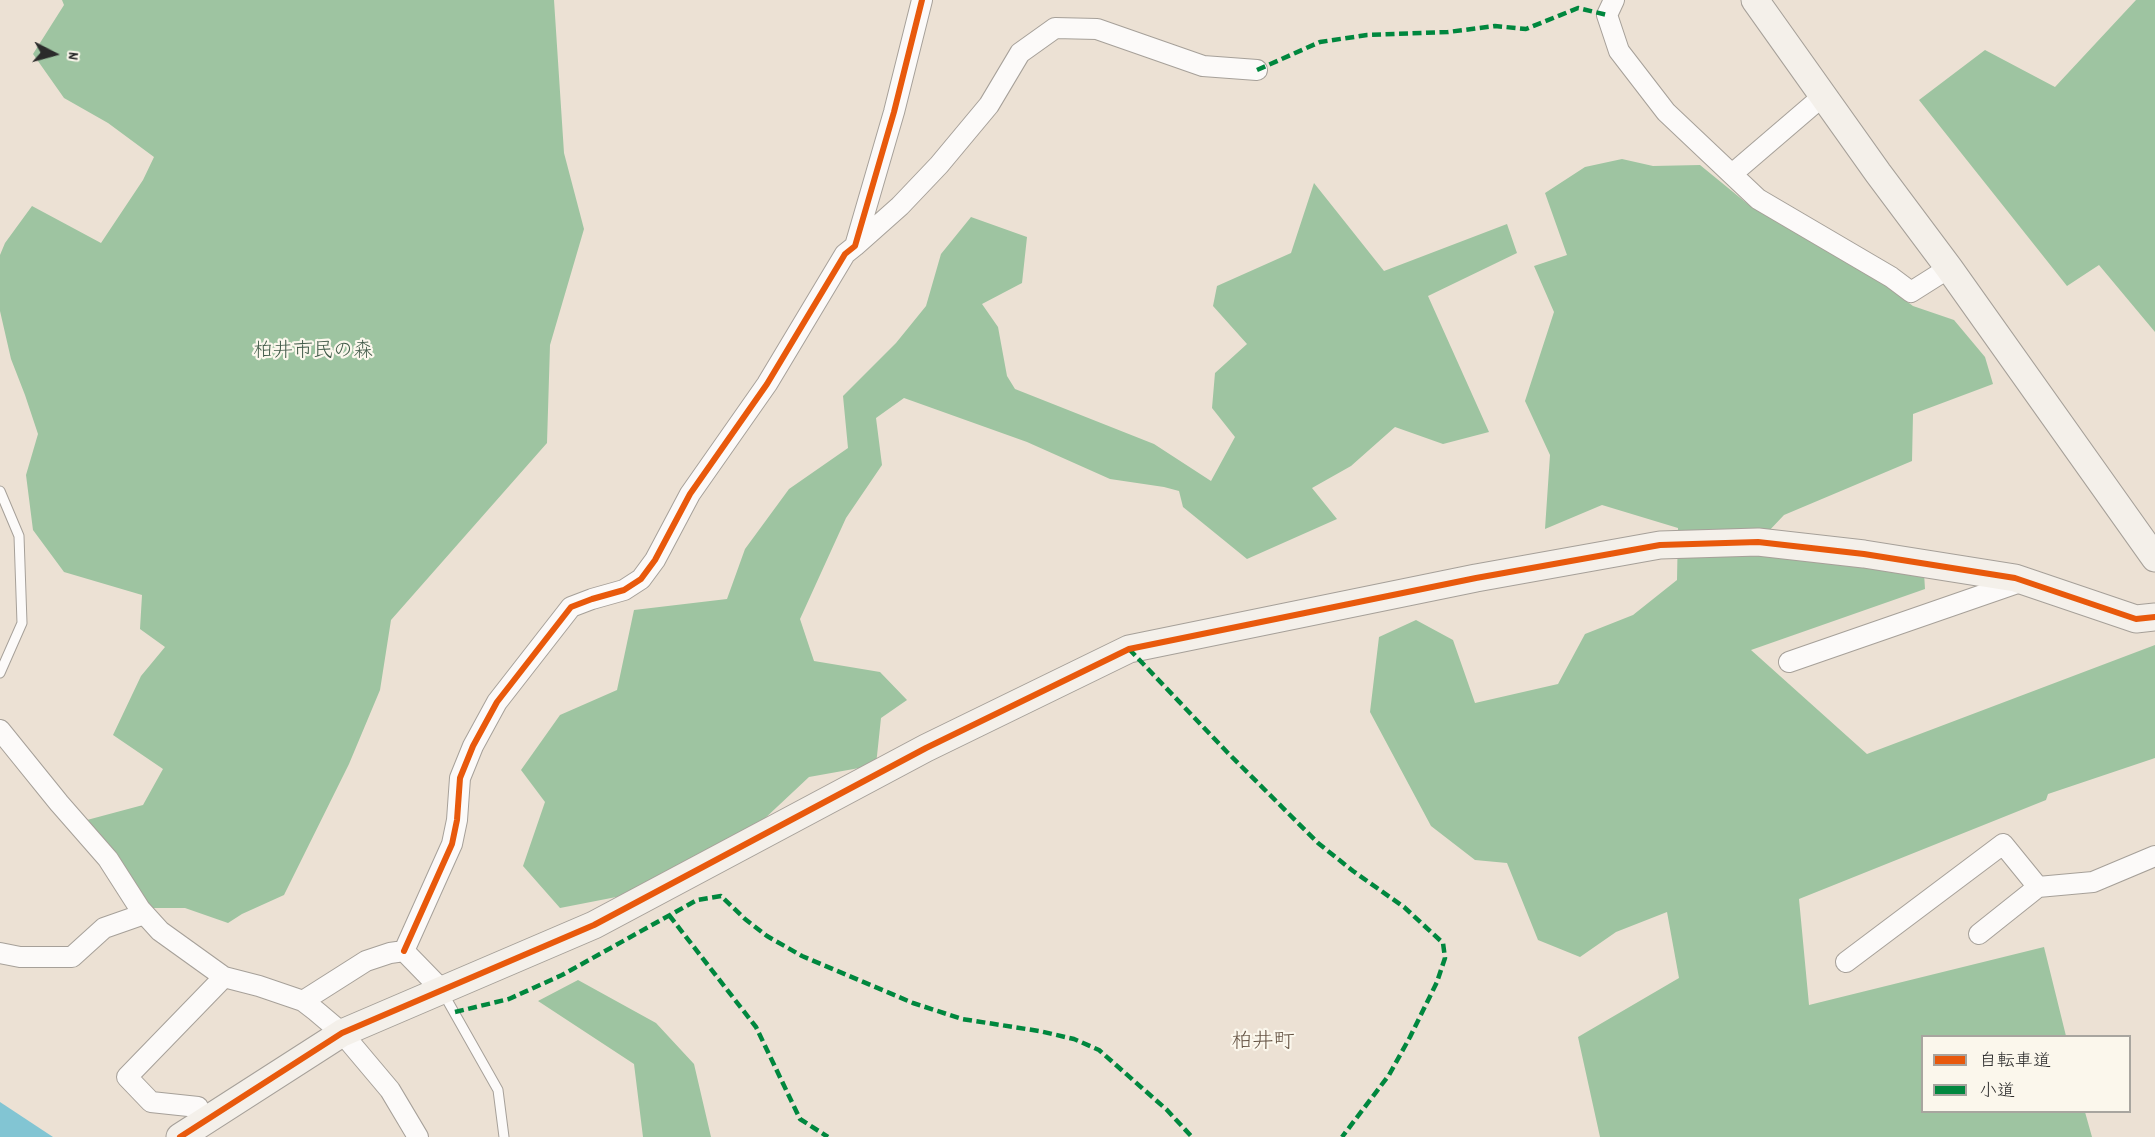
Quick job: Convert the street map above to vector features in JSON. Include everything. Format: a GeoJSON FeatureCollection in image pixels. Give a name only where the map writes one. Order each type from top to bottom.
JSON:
{"type":"FeatureCollection","features":[{"type":"Feature","properties":{"kind":"street"},"geometry":{"type":"LineString","coordinates":[[855,246],[894,112],[922,0]]}},
{"type":"Feature","properties":{"kind":"street"},"geometry":{"type":"LineString","coordinates":[[1614,0],[1607,15],[1619,51],[1666,112],[1758,199],[1891,277],[1911,292],[1949,268]]}},
{"type":"Feature","properties":{"kind":"street"},"geometry":{"type":"LineString","coordinates":[[1755,0],[2155,558]]}},
{"type":"Feature","properties":{"kind":"street"},"geometry":{"type":"LineString","coordinates":[[404,951],[452,844],[457,820],[460,778],[473,746],[497,702],[572,607],[624,590],[641,579],[655,560],[690,494],[767,384],[845,254],[900,206],[939,165],[989,105],[1020,53],[1055,28],[1097,29],[1203,66],[1257,70]]}},
{"type":"Feature","properties":{"kind":"street"},"geometry":{"type":"LineString","coordinates":[[1732,174],[1824,96]]}},
{"type":"Feature","properties":{"kind":"street"},"geometry":{"type":"LineString","coordinates":[[184,1135],[342,1033],[594,925],[926,748],[1129,649],[1476,578],[1660,545],[1758,542],[1864,554],[2023,581],[2136,619],[2155,617]]}},
{"type":"Feature","properties":{"kind":"street"},"geometry":{"type":"LineString","coordinates":[[1789,662],[2023,581]]}},
{"type":"Feature","properties":{"kind":"street"},"geometry":{"type":"LineString","coordinates":[[0,730],[59,803],[108,858],[144,914],[160,931],[224,977],[303,1001],[342,1033],[390,1090],[417,1137]]}},
{"type":"Feature","properties":{"kind":"street"},"geometry":{"type":"LineString","coordinates":[[1846,962],[2003,844],[2038,887]]}},
{"type":"Feature","properties":{"kind":"street"},"geometry":{"type":"LineString","coordinates":[[1979,934],[2038,887],[2093,882],[2155,856]]}},
{"type":"Feature","properties":{"kind":"street"},"geometry":{"type":"LineString","coordinates":[[0,953],[20,957],[72,957],[104,928],[144,914]]}},
{"type":"Feature","properties":{"kind":"street"},"geometry":{"type":"LineString","coordinates":[[404,951],[441,989]]}},
{"type":"Feature","properties":{"kind":"street"},"geometry":{"type":"LineString","coordinates":[[303,1001],[366,961],[404,951]]}},
{"type":"Feature","properties":{"kind":"street"},"geometry":{"type":"LineString","coordinates":[[198,1107],[151,1102],[127,1077],[224,977]]}},
{"type":"Feature","properties":{"kind":"lane"},"geometry":{"type":"LineString","coordinates":[[0,491],[19,536],[22,623],[0,673]]}},
{"type":"Feature","properties":{"kind":"lane"},"geometry":{"type":"LineString","coordinates":[[441,989],[498,1090],[504,1137]]}},
{"type":"Feature","properties":{"kind":"green space","name":"柏井市民の森"},"geometry":{"type":"Polygon","coordinates":[[[62,0],[554,0],[564,153],[584,229],[550,345],[547,443],[391,620],[380,690],[349,764],[284,895],[228,923],[185,908],[140,908],[120,858],[87,820],[143,805],[163,769],[113,735],[141,676],[165,647],[140,629],[142,595],[64,572],[33,530],[26,475],[38,434],[11,359],[0,311],[0,255],[5,243],[32,206],[101,243],[143,180],[154,157],[108,123],[64,98],[33,54],[64,5],[62,0]]]}},
{"type":"Feature","properties":{"kind":"green space"},"geometry":{"type":"Polygon","coordinates":[[[2136,0],[2155,0],[2155,332],[2099,265],[2067,286],[1919,100],[1985,50],[2055,87],[2136,0]]]}},
{"type":"Feature","properties":{"kind":"green space"},"geometry":{"type":"Polygon","coordinates":[[[1622,159],[1653,166],[1700,165],[1749,205],[1875,278],[1913,306],[1954,320],[1985,357],[1993,384],[1913,414],[1912,461],[1784,515],[1749,552],[1924,573],[1925,589],[1751,650],[1867,754],[2155,645],[2155,758],[2048,794],[2046,800],[1799,899],[1809,1005],[2044,947],[2066,1035],[1921,1035],[1921,1113],[2085,1113],[2092,1137],[1600,1137],[1578,1037],[1679,978],[1667,912],[1616,932],[1580,957],[1538,940],[1507,863],[1475,860],[1431,826],[1370,712],[1379,637],[1416,620],[1453,640],[1475,703],[1558,684],[1585,634],[1633,615],[1677,580],[1678,528],[1602,505],[1545,529],[1550,455],[1525,401],[1554,312],[1534,266],[1567,255],[1545,193],[1585,167],[1622,159]]]}},
{"type":"Feature","properties":{"kind":"green space"},"geometry":{"type":"Polygon","coordinates":[[[1314,183],[1384,271],[1507,224],[1517,253],[1428,296],[1489,432],[1443,444],[1395,427],[1351,466],[1312,488],[1337,519],[1247,559],[1183,507],[1179,491],[1110,479],[1027,442],[904,398],[876,418],[882,465],[846,518],[800,619],[814,661],[880,672],[907,700],[881,718],[876,765],[809,777],[698,881],[560,908],[523,866],[545,802],[521,770],[560,715],[617,690],[634,610],[727,599],[745,549],[789,489],[848,448],[843,396],[896,343],[926,306],[941,254],[971,217],[1027,237],[1022,283],[982,304],[998,327],[1007,376],[1015,389],[1154,444],[1211,481],[1235,437],[1212,408],[1215,373],[1247,344],[1213,306],[1217,286],[1291,253],[1314,183]]]}},
{"type":"Feature","properties":{"kind":"green space"},"geometry":{"type":"Polygon","coordinates":[[[578,980],[656,1023],[694,1064],[711,1137],[643,1137],[634,1064],[538,1001],[578,980]]]}},
{"type":"Feature","properties":{"kind":"water"},"geometry":{"type":"Polygon","coordinates":[[[0,1102],[53,1137],[0,1137],[0,1102]]]}},
{"type":"Feature","properties":{"kind":"marked path"},"geometry":{"type":"LineString","coordinates":[[1257,70],[1320,42],[1367,35],[1448,32],[1495,26],[1526,29],[1578,8],[1607,15]]}},
{"type":"Feature","properties":{"kind":"marked path"},"geometry":{"type":"LineString","coordinates":[[1129,649],[1318,843],[1404,907],[1443,943],[1445,958],[1437,982],[1410,1037],[1389,1075],[1342,1137]]}},
{"type":"Feature","properties":{"kind":"marked path"},"geometry":{"type":"LineString","coordinates":[[455,1012],[509,999],[562,975],[697,900],[721,896],[767,936],[802,956],[913,1003],[962,1019],[1074,1039],[1099,1050],[1167,1110],[1192,1137]]}},
{"type":"Feature","properties":{"kind":"marked path"},"geometry":{"type":"LineString","coordinates":[[669,915],[756,1027],[800,1119],[828,1137]]}},
{"type":"Feature","properties":{"kind":"cycle path"},"geometry":{"type":"LineString","coordinates":[[404,951],[452,844],[457,820],[460,778],[473,746],[497,702],[571,607],[624,590],[641,579],[655,560],[690,494],[767,384],[845,254],[855,246],[894,112],[922,0]]}},
{"type":"Feature","properties":{"kind":"cycle path"},"geometry":{"type":"LineString","coordinates":[[180,1137],[342,1033],[594,925],[926,748],[1129,649],[1476,578],[1660,545],[1758,542],[1864,554],[2015,578],[2136,619],[2155,617]]}},
{"type":"Feature","properties":{"kind":"district","name":"柏井町"},"geometry":{"type":"Point","coordinates":[1263,1044]}}]}
